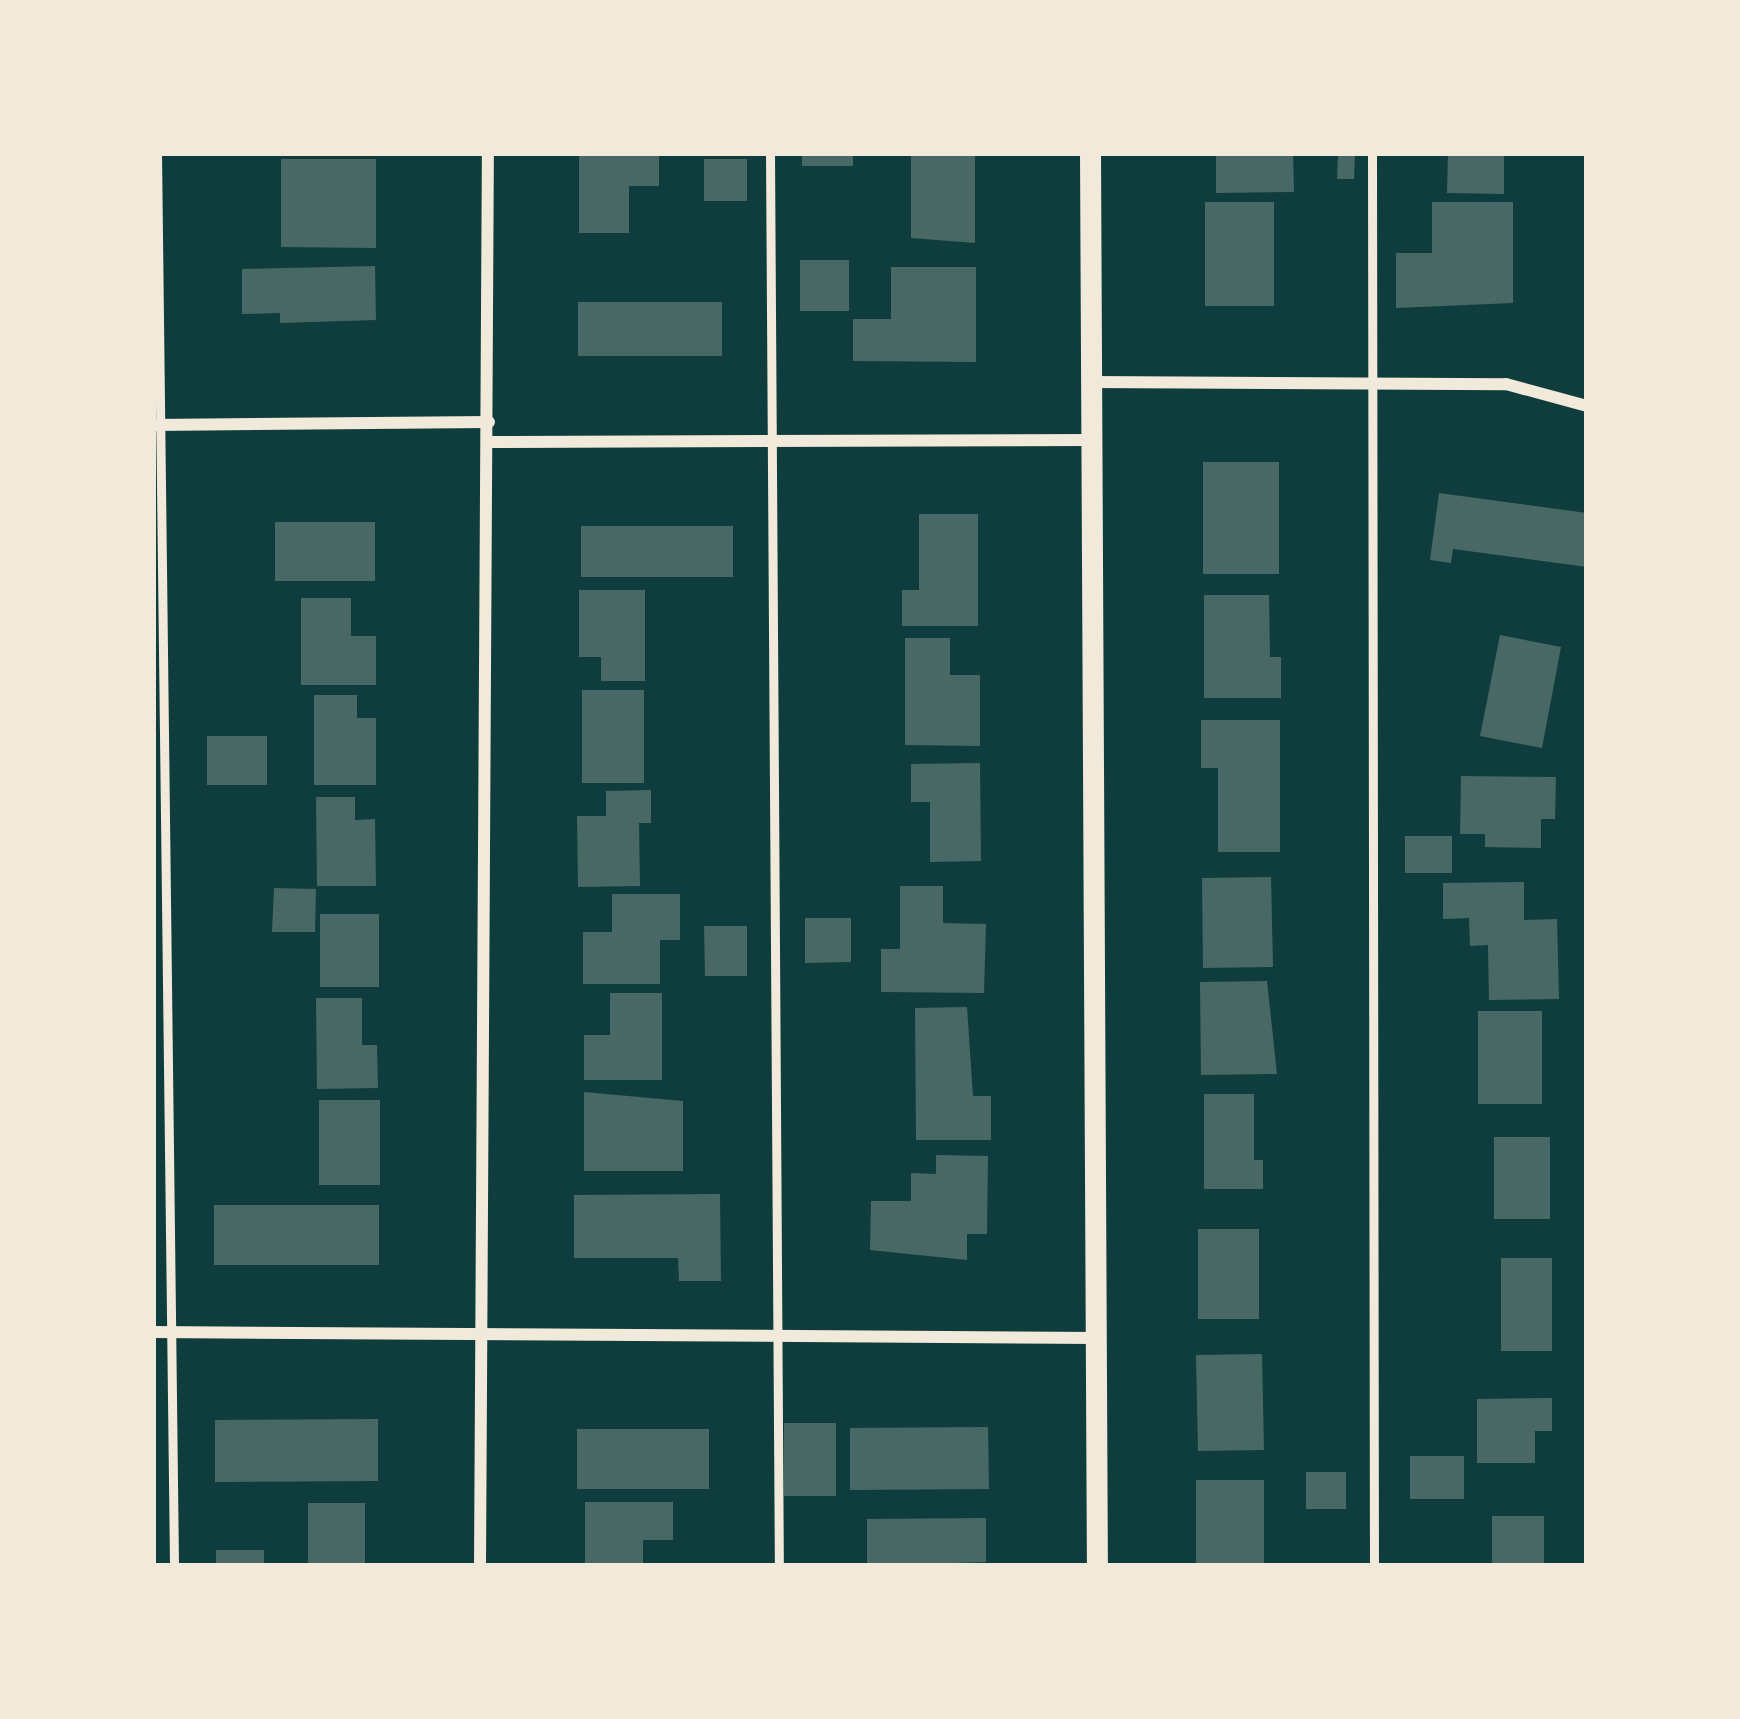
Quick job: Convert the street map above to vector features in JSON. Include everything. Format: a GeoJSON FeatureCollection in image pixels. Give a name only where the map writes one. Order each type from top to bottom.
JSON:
{"type":"FeatureCollection","features":[{"type":"Feature","properties":{"kind":"street"},"geometry":{"type":"LineString","coordinates":[[480,1566],[488,153]]}},
{"type":"Feature","properties":{"kind":"street"},"geometry":{"type":"LineString","coordinates":[[1090,153],[1097,1566]]}},
{"type":"Feature","properties":{"kind":"street"},"geometry":{"type":"LineString","coordinates":[[1090,382],[1506,384],[1587,406]]}},
{"type":"Feature","properties":{"kind":"street"},"geometry":{"type":"LineString","coordinates":[[156,425],[489,422]]}},
{"type":"Feature","properties":{"kind":"street"},"geometry":{"type":"LineString","coordinates":[[489,442],[1090,440]]}},
{"type":"Feature","properties":{"kind":"street"},"geometry":{"type":"LineString","coordinates":[[153,1332],[1096,1338]]}},
{"type":"Feature","properties":{"kind":"lane"},"geometry":{"type":"LineString","coordinates":[[157,153],[156,425],[174,1566]]}},
{"type":"Feature","properties":{"kind":"lane"},"geometry":{"type":"LineString","coordinates":[[770,153],[778,1566]]}},
{"type":"Feature","properties":{"kind":"lane"},"geometry":{"type":"LineString","coordinates":[[1372,153],[1374,1566]]}},
{"type":"Feature","properties":{"kind":"building"},"geometry":{"type":"Polygon","coordinates":[[[579,153],[659,153],[659,186],[629,186],[629,233],[579,233],[579,153]]]}},
{"type":"Feature","properties":{"kind":"building"},"geometry":{"type":"Polygon","coordinates":[[[802,153],[853,153],[853,166],[802,166],[802,153]]]}},
{"type":"Feature","properties":{"kind":"building"},"geometry":{"type":"Polygon","coordinates":[[[911,153],[975,153],[975,243],[911,238],[911,153]]]}},
{"type":"Feature","properties":{"kind":"building"},"geometry":{"type":"Polygon","coordinates":[[[1216,153],[1293,153],[1294,192],[1216,193],[1216,153]]]}},
{"type":"Feature","properties":{"kind":"building"},"geometry":{"type":"Polygon","coordinates":[[[1338,153],[1355,153],[1354,179],[1337,179],[1338,153]]]}},
{"type":"Feature","properties":{"kind":"building"},"geometry":{"type":"Polygon","coordinates":[[[1448,153],[1504,153],[1504,194],[1447,193],[1448,153]]]}},
{"type":"Feature","properties":{"kind":"building"},"geometry":{"type":"Polygon","coordinates":[[[281,159],[376,159],[376,248],[281,247],[281,159]]]}},
{"type":"Feature","properties":{"kind":"building"},"geometry":{"type":"Polygon","coordinates":[[[704,159],[747,159],[747,201],[704,201],[704,159]]]}},
{"type":"Feature","properties":{"kind":"building"},"geometry":{"type":"Polygon","coordinates":[[[1205,202],[1274,202],[1274,306],[1205,306],[1205,202]]]}},
{"type":"Feature","properties":{"kind":"building"},"geometry":{"type":"Polygon","coordinates":[[[1432,202],[1513,202],[1513,303],[1396,308],[1396,253],[1432,253],[1432,202]]]}},
{"type":"Feature","properties":{"kind":"building"},"geometry":{"type":"Polygon","coordinates":[[[800,260],[849,260],[849,311],[800,311],[800,260]]]}},
{"type":"Feature","properties":{"kind":"building"},"geometry":{"type":"Polygon","coordinates":[[[375,266],[376,320],[280,323],[280,313],[242,314],[242,269],[375,266]]]}},
{"type":"Feature","properties":{"kind":"building"},"geometry":{"type":"Polygon","coordinates":[[[891,267],[976,267],[976,362],[853,361],[853,319],[891,319],[891,267]]]}},
{"type":"Feature","properties":{"kind":"building"},"geometry":{"type":"Polygon","coordinates":[[[578,302],[722,302],[722,356],[578,356],[578,302]]]}},
{"type":"Feature","properties":{"kind":"building"},"geometry":{"type":"Polygon","coordinates":[[[1203,462],[1279,462],[1279,574],[1203,574],[1203,462]]]}},
{"type":"Feature","properties":{"kind":"building"},"geometry":{"type":"Polygon","coordinates":[[[1439,493],[1587,513],[1587,567],[1453,549],[1451,563],[1430,560],[1439,493]]]}},
{"type":"Feature","properties":{"kind":"building"},"geometry":{"type":"Polygon","coordinates":[[[919,514],[978,514],[978,626],[902,626],[902,590],[919,590],[919,514]]]}},
{"type":"Feature","properties":{"kind":"building"},"geometry":{"type":"Polygon","coordinates":[[[275,522],[375,522],[375,581],[275,581],[275,522]]]}},
{"type":"Feature","properties":{"kind":"building"},"geometry":{"type":"Polygon","coordinates":[[[581,526],[733,526],[733,577],[581,577],[581,526]]]}},
{"type":"Feature","properties":{"kind":"building"},"geometry":{"type":"Polygon","coordinates":[[[579,590],[645,590],[645,681],[601,681],[601,657],[579,657],[579,590]]]}},
{"type":"Feature","properties":{"kind":"building"},"geometry":{"type":"Polygon","coordinates":[[[1204,595],[1269,595],[1270,657],[1281,657],[1281,698],[1204,698],[1204,595]]]}},
{"type":"Feature","properties":{"kind":"building"},"geometry":{"type":"Polygon","coordinates":[[[301,598],[351,598],[351,636],[376,636],[376,685],[301,685],[301,598]]]}},
{"type":"Feature","properties":{"kind":"building"},"geometry":{"type":"Polygon","coordinates":[[[1500,635],[1561,647],[1542,748],[1480,736],[1500,635]]]}},
{"type":"Feature","properties":{"kind":"building"},"geometry":{"type":"Polygon","coordinates":[[[905,638],[950,638],[950,675],[980,675],[980,746],[905,745],[905,638]]]}},
{"type":"Feature","properties":{"kind":"building"},"geometry":{"type":"Polygon","coordinates":[[[582,690],[644,690],[644,783],[582,783],[582,690]]]}},
{"type":"Feature","properties":{"kind":"building"},"geometry":{"type":"Polygon","coordinates":[[[314,695],[357,695],[357,718],[376,718],[376,785],[314,785],[314,695]]]}},
{"type":"Feature","properties":{"kind":"building"},"geometry":{"type":"Polygon","coordinates":[[[1201,720],[1280,720],[1280,852],[1218,852],[1218,768],[1201,768],[1201,720]]]}},
{"type":"Feature","properties":{"kind":"building"},"geometry":{"type":"Polygon","coordinates":[[[207,736],[267,736],[267,785],[207,785],[207,736]]]}},
{"type":"Feature","properties":{"kind":"building"},"geometry":{"type":"Polygon","coordinates":[[[980,763],[981,861],[930,862],[930,802],[911,802],[911,764],[980,763]]]}},
{"type":"Feature","properties":{"kind":"building"},"geometry":{"type":"Polygon","coordinates":[[[1461,776],[1556,777],[1555,819],[1541,819],[1541,848],[1485,847],[1485,834],[1460,834],[1461,776]]]}},
{"type":"Feature","properties":{"kind":"building"},"geometry":{"type":"Polygon","coordinates":[[[651,790],[651,823],[639,823],[640,886],[578,887],[577,816],[606,816],[606,791],[651,790]]]}},
{"type":"Feature","properties":{"kind":"building"},"geometry":{"type":"Polygon","coordinates":[[[316,797],[355,797],[355,820],[375,819],[376,886],[317,886],[316,797]]]}},
{"type":"Feature","properties":{"kind":"building"},"geometry":{"type":"Polygon","coordinates":[[[1405,836],[1452,836],[1452,873],[1405,873],[1405,836]]]}},
{"type":"Feature","properties":{"kind":"building"},"geometry":{"type":"Polygon","coordinates":[[[1271,877],[1273,967],[1203,968],[1202,878],[1271,877]]]}},
{"type":"Feature","properties":{"kind":"building"},"geometry":{"type":"Polygon","coordinates":[[[1524,882],[1524,920],[1557,919],[1559,999],[1489,1000],[1488,945],[1470,946],[1469,918],[1443,919],[1443,883],[1524,882]]]}},
{"type":"Feature","properties":{"kind":"building"},"geometry":{"type":"Polygon","coordinates":[[[900,886],[943,886],[943,923],[986,924],[984,993],[881,992],[881,949],[900,949],[900,886]]]}},
{"type":"Feature","properties":{"kind":"building"},"geometry":{"type":"Polygon","coordinates":[[[274,888],[316,889],[315,932],[272,932],[274,888]]]}},
{"type":"Feature","properties":{"kind":"building"},"geometry":{"type":"Polygon","coordinates":[[[612,894],[680,894],[680,940],[660,940],[660,984],[583,984],[583,932],[612,932],[612,894]]]}},
{"type":"Feature","properties":{"kind":"building"},"geometry":{"type":"Polygon","coordinates":[[[320,914],[379,914],[379,987],[320,987],[320,914]]]}},
{"type":"Feature","properties":{"kind":"building"},"geometry":{"type":"Polygon","coordinates":[[[805,918],[851,918],[851,962],[805,963],[805,918]]]}},
{"type":"Feature","properties":{"kind":"building"},"geometry":{"type":"Polygon","coordinates":[[[704,926],[747,926],[747,976],[705,976],[704,926]]]}},
{"type":"Feature","properties":{"kind":"building"},"geometry":{"type":"Polygon","coordinates":[[[1267,981],[1277,1074],[1201,1075],[1200,982],[1267,981]]]}},
{"type":"Feature","properties":{"kind":"building"},"geometry":{"type":"Polygon","coordinates":[[[610,993],[662,993],[662,1080],[584,1080],[584,1035],[610,1035],[610,993]]]}},
{"type":"Feature","properties":{"kind":"building"},"geometry":{"type":"Polygon","coordinates":[[[316,998],[362,998],[362,1045],[377,1045],[378,1088],[317,1089],[316,998]]]}},
{"type":"Feature","properties":{"kind":"building"},"geometry":{"type":"Polygon","coordinates":[[[967,1007],[973,1096],[991,1096],[991,1140],[916,1140],[915,1008],[967,1007]]]}},
{"type":"Feature","properties":{"kind":"building"},"geometry":{"type":"Polygon","coordinates":[[[1478,1011],[1542,1011],[1542,1104],[1478,1104],[1478,1011]]]}},
{"type":"Feature","properties":{"kind":"building"},"geometry":{"type":"Polygon","coordinates":[[[584,1092],[683,1101],[683,1171],[584,1171],[584,1092]]]}},
{"type":"Feature","properties":{"kind":"building"},"geometry":{"type":"Polygon","coordinates":[[[1204,1094],[1254,1094],[1254,1160],[1263,1160],[1263,1189],[1204,1189],[1204,1094]]]}},
{"type":"Feature","properties":{"kind":"building"},"geometry":{"type":"Polygon","coordinates":[[[319,1100],[380,1100],[380,1185],[319,1185],[319,1100]]]}},
{"type":"Feature","properties":{"kind":"building"},"geometry":{"type":"Polygon","coordinates":[[[1494,1137],[1550,1137],[1550,1219],[1494,1219],[1494,1137]]]}},
{"type":"Feature","properties":{"kind":"building"},"geometry":{"type":"Polygon","coordinates":[[[936,1155],[988,1156],[987,1234],[967,1234],[967,1260],[870,1250],[871,1201],[911,1201],[911,1173],[936,1174],[936,1155]]]}},
{"type":"Feature","properties":{"kind":"building"},"geometry":{"type":"Polygon","coordinates":[[[720,1194],[721,1281],[679,1281],[678,1258],[574,1258],[574,1195],[720,1194]]]}},
{"type":"Feature","properties":{"kind":"building"},"geometry":{"type":"Polygon","coordinates":[[[214,1205],[379,1205],[379,1265],[214,1265],[214,1205]]]}},
{"type":"Feature","properties":{"kind":"building"},"geometry":{"type":"Polygon","coordinates":[[[1198,1229],[1259,1229],[1259,1319],[1198,1319],[1198,1229]]]}},
{"type":"Feature","properties":{"kind":"building"},"geometry":{"type":"Polygon","coordinates":[[[1501,1258],[1552,1258],[1552,1351],[1501,1351],[1501,1258]]]}},
{"type":"Feature","properties":{"kind":"building"},"geometry":{"type":"Polygon","coordinates":[[[1262,1354],[1264,1450],[1198,1451],[1196,1355],[1262,1354]]]}},
{"type":"Feature","properties":{"kind":"building"},"geometry":{"type":"Polygon","coordinates":[[[1552,1398],[1552,1431],[1535,1431],[1535,1463],[1477,1463],[1477,1399],[1552,1398]]]}},
{"type":"Feature","properties":{"kind":"building"},"geometry":{"type":"Polygon","coordinates":[[[378,1419],[378,1481],[215,1482],[215,1420],[378,1419]]]}},
{"type":"Feature","properties":{"kind":"building"},"geometry":{"type":"Polygon","coordinates":[[[784,1423],[836,1423],[836,1496],[784,1496],[784,1423]]]}},
{"type":"Feature","properties":{"kind":"building"},"geometry":{"type":"Polygon","coordinates":[[[988,1427],[989,1489],[850,1490],[850,1428],[988,1427]]]}},
{"type":"Feature","properties":{"kind":"building"},"geometry":{"type":"Polygon","coordinates":[[[577,1429],[709,1429],[709,1489],[577,1489],[577,1429]]]}},
{"type":"Feature","properties":{"kind":"building"},"geometry":{"type":"Polygon","coordinates":[[[1410,1456],[1464,1456],[1464,1499],[1410,1499],[1410,1456]]]}},
{"type":"Feature","properties":{"kind":"building"},"geometry":{"type":"Polygon","coordinates":[[[1306,1472],[1346,1472],[1346,1509],[1306,1509],[1306,1472]]]}},
{"type":"Feature","properties":{"kind":"building"},"geometry":{"type":"Polygon","coordinates":[[[1196,1480],[1264,1480],[1264,1566],[1196,1566],[1196,1480]]]}},
{"type":"Feature","properties":{"kind":"building"},"geometry":{"type":"Polygon","coordinates":[[[585,1502],[673,1502],[673,1540],[643,1540],[643,1566],[585,1566],[585,1502]]]}},
{"type":"Feature","properties":{"kind":"building"},"geometry":{"type":"Polygon","coordinates":[[[308,1503],[365,1503],[365,1566],[308,1566],[308,1503]]]}},
{"type":"Feature","properties":{"kind":"building"},"geometry":{"type":"Polygon","coordinates":[[[1492,1516],[1544,1516],[1544,1566],[1492,1566],[1492,1516]]]}},
{"type":"Feature","properties":{"kind":"building"},"geometry":{"type":"Polygon","coordinates":[[[986,1518],[986,1562],[867,1566],[867,1519],[986,1518]]]}},
{"type":"Feature","properties":{"kind":"building"},"geometry":{"type":"Polygon","coordinates":[[[216,1550],[264,1550],[264,1566],[216,1566],[216,1550]]]}}]}
